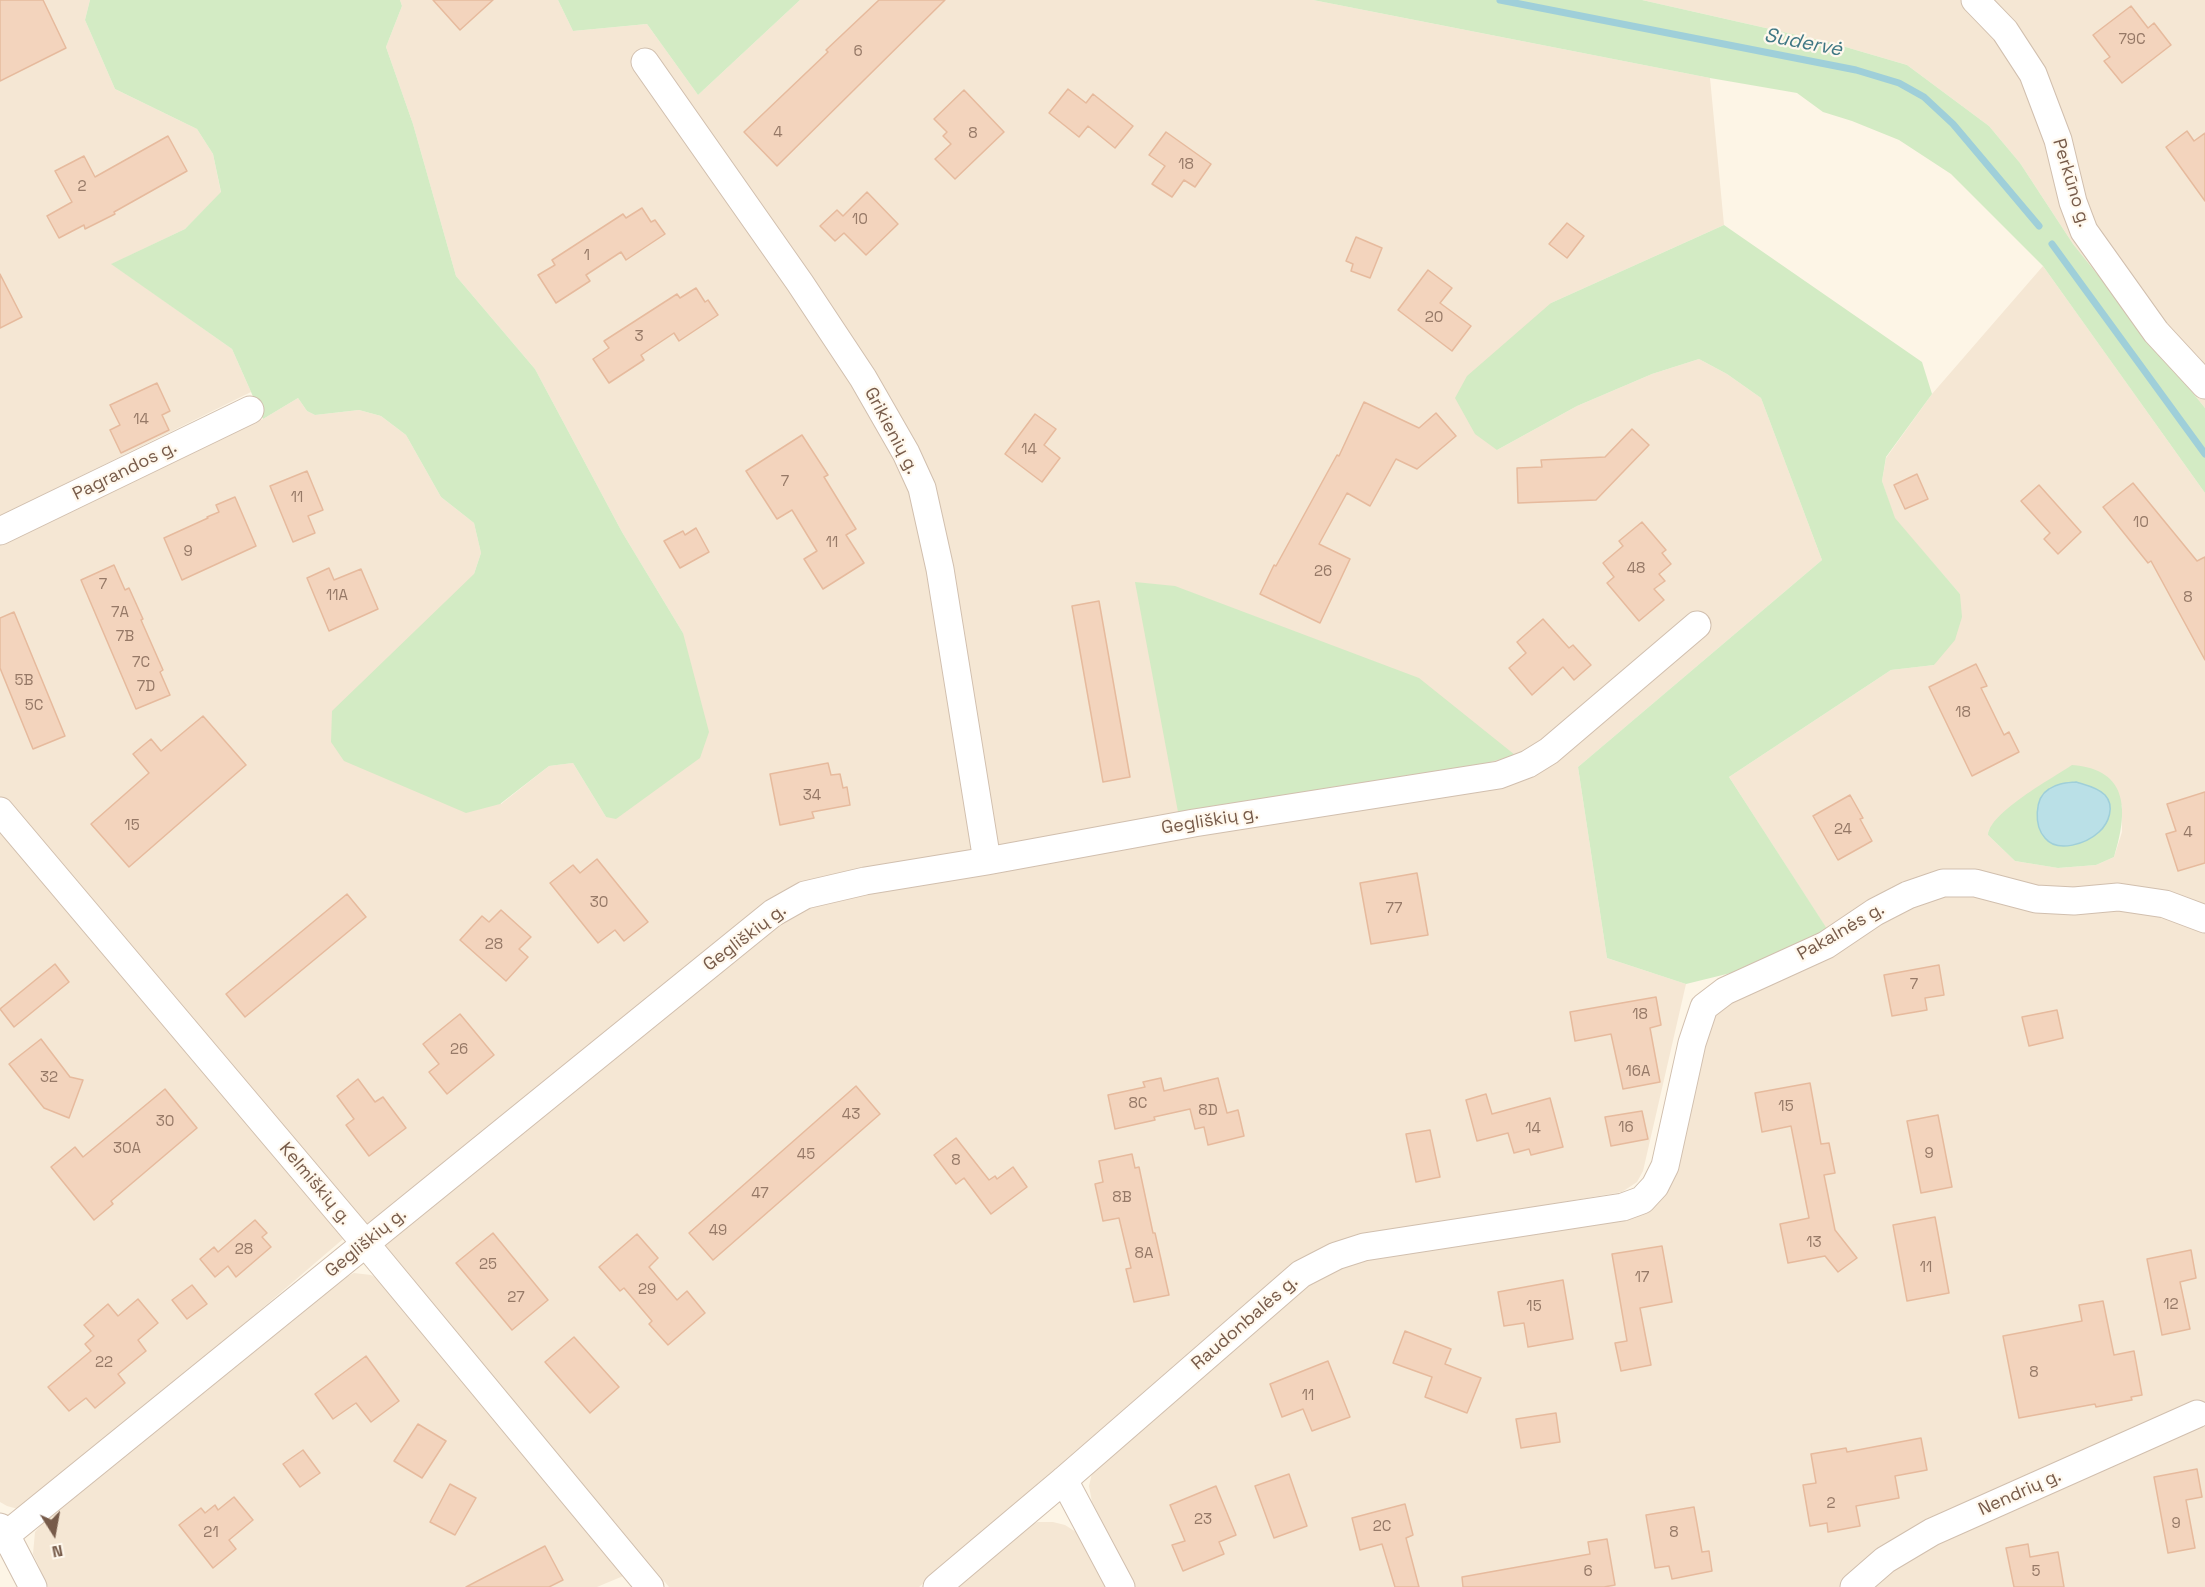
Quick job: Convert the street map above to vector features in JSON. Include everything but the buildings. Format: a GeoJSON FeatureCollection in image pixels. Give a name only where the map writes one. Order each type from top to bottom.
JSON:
{"type":"FeatureCollection","features":[{"type":"Feature","properties":{"kind":"street","name":"Perkūno g."},"geometry":{"type":"LineString","coordinates":[[1975,0],[2005,31],[2033,74],[2058,140],[2073,202],[2084,231],[2156,332],[2205,385]]}},
{"type":"Feature","properties":{"kind":"street","name":"Grikienių g."},"geometry":{"type":"LineString","coordinates":[[645,62],[800,283],[863,378],[906,453],[922,489],[940,569],[987,861]]}},
{"type":"Feature","properties":{"kind":"street","name":"Pagrandos g."},"geometry":{"type":"LineString","coordinates":[[0,531],[250,410]]}},
{"type":"Feature","properties":{"kind":"street","name":"Gegliškių g."},"geometry":{"type":"LineString","coordinates":[[2,1534],[773,913],[805,895],[832,888],[1194,823],[1499,775],[1528,764],[1549,751],[1697,625]]}},
{"type":"Feature","properties":{"kind":"street","name":"Kelmiškių g."},"geometry":{"type":"LineString","coordinates":[[0,811],[365,1243],[650,1587]]}},
{"type":"Feature","properties":{"kind":"street","name":"Pakalnės g."},"geometry":{"type":"LineString","coordinates":[[1623,1207],[1642,1200],[1655,1186],[1665,1166],[1692,1043],[1704,1007],[1725,990],[1826,945],[1899,899],[1943,883],[1975,883],[2036,898],[2074,901],[2118,897],[2165,904],[2205,920]]}},
{"type":"Feature","properties":{"kind":"street","name":"Raudonbalės g."},"geometry":{"type":"LineString","coordinates":[[937,1587],[1301,1274],[1336,1256],[1364,1246],[1623,1207]]}},
{"type":"Feature","properties":{"kind":"street","name":"Nendrių g."},"geometry":{"type":"LineString","coordinates":[[1854,1587],[1885,1560],[1932,1532],[2197,1414]]}},
{"type":"Feature","properties":{"kind":"street"},"geometry":{"type":"LineString","coordinates":[[1064,1480],[1121,1587]]}},
{"type":"Feature","properties":{"kind":"street"},"geometry":{"type":"LineString","coordinates":[[2,1534],[33,1587]]}},
{"type":"Feature","properties":{"kind":"shaded area"},"geometry":{"type":"Polygon","coordinates":[[[0,0],[90,0],[85,20],[115,89],[197,129],[213,154],[221,193],[185,229],[112,264],[232,349],[251,392],[0,516],[0,0]]]}},
{"type":"Feature","properties":{"kind":"shaded area"},"geometry":{"type":"Polygon","coordinates":[[[400,0],[558,0],[573,31],[647,24],[698,95],[800,0],[1313,0],[1710,78],[1724,225],[1551,303],[1497,450],[1577,406],[1652,374],[1699,359],[1727,374],[1761,398],[1822,560],[1578,767],[1607,958],[1686,984],[1643,1171],[1637,1182],[1622,1192],[1371,1235],[1281,1275],[1256,1294],[919,1587],[669,1587],[364,1221],[33,1505],[18,1509],[0,1502],[0,545],[263,419],[298,398],[307,411],[315,415],[359,410],[381,416],[406,435],[441,497],[474,523],[481,553],[474,574],[501,804],[549,766],[573,763],[606,817],[683,633],[622,532],[535,369],[456,276],[413,124],[386,47],[402,6],[400,0]]]}},
{"type":"Feature","properties":{"kind":"shaded area"},"geometry":{"type":"Polygon","coordinates":[[[1642,0],[2205,0],[2205,408],[2073,244],[2020,163],[1989,126],[1907,65],[1832,43],[1642,0]]]}},
{"type":"Feature","properties":{"kind":"shaded area"},"geometry":{"type":"Polygon","coordinates":[[[2043,266],[2205,493],[2205,1587],[1134,1587],[1092,1502],[1089,1486],[1093,1469],[1315,1278],[1337,1265],[1643,1207],[1707,1009],[1839,948],[1729,777],[1891,670],[1934,665],[1960,594],[1894,518],[1882,481],[1886,458],[1932,394],[2043,266]],[[2122,805],[1989,829],[1988,835],[2015,861],[2058,868],[2096,865],[2114,857],[2122,832],[2122,805]]]}},
{"type":"Feature","properties":{"kind":"shaded area"},"geometry":{"type":"Polygon","coordinates":[[[354,1273],[371,1275],[379,1279],[628,1574],[597,1587],[48,1587],[33,1554],[35,1532],[42,1524],[105,1469],[346,1277],[354,1273]]]}},
{"type":"Feature","properties":{"kind":"shaded area"},"geometry":{"type":"Polygon","coordinates":[[[1038,1522],[1065,1525],[1076,1532],[1086,1543],[1107,1587],[952,1587],[1027,1526],[1038,1522]]]}},
{"type":"Feature","properties":{"kind":"green space"},"geometry":{"type":"Polygon","coordinates":[[[90,0],[400,0],[402,6],[386,47],[413,124],[456,276],[535,369],[622,532],[683,633],[709,732],[700,758],[616,819],[606,817],[573,763],[549,766],[500,804],[466,813],[344,761],[331,742],[332,711],[474,574],[481,553],[474,523],[441,497],[406,435],[381,416],[359,410],[315,415],[307,411],[298,398],[263,419],[232,349],[111,264],[185,229],[221,192],[213,154],[197,129],[115,89],[85,20],[90,0]]]}},
{"type":"Feature","properties":{"kind":"green space"},"geometry":{"type":"Polygon","coordinates":[[[558,0],[800,0],[698,95],[647,24],[573,31],[558,0]]]}},
{"type":"Feature","properties":{"kind":"green space"},"geometry":{"type":"Polygon","coordinates":[[[1313,0],[1642,0],[1832,43],[1907,65],[1989,126],[2020,163],[2073,244],[2205,408],[2205,493],[2043,266],[1951,174],[1899,140],[1823,112],[1797,93],[1313,0]]]}},
{"type":"Feature","properties":{"kind":"green space"},"geometry":{"type":"Polygon","coordinates":[[[1724,225],[1922,362],[1932,394],[1886,457],[1882,481],[1895,518],[1960,594],[1962,617],[1955,640],[1934,665],[1891,670],[1729,777],[1831,935],[1743,970],[1686,984],[1607,958],[1578,767],[1822,560],[1761,398],[1727,374],[1699,359],[1652,374],[1577,406],[1497,450],[1475,434],[1455,398],[1467,376],[1551,303],[1724,225]]]}},
{"type":"Feature","properties":{"kind":"green space"},"geometry":{"type":"Polygon","coordinates":[[[1135,582],[1175,586],[1419,678],[1515,755],[1448,774],[1178,812],[1135,582]]]}},
{"type":"Feature","properties":{"kind":"green space"},"geometry":{"type":"Polygon","coordinates":[[[2072,765],[2091,768],[2105,775],[2114,784],[2120,796],[2122,825],[2114,857],[2096,865],[2058,868],[2015,861],[1988,835],[1991,826],[2010,806],[2072,765]]]}},
{"type":"Feature","properties":{"kind":"water"},"geometry":{"type":"Polygon","coordinates":[[[2076,782],[2095,788],[2105,795],[2110,804],[2108,819],[2103,828],[2094,836],[2080,843],[2065,846],[2051,843],[2041,833],[2037,820],[2038,805],[2044,793],[2049,789],[2059,784],[2076,782]]]}},
{"type":"Feature","properties":{"kind":"waterway","name":"Sudervė"},"geometry":{"type":"LineString","coordinates":[[1500,0],[1856,70],[1899,83],[1924,97],[1953,124],[2039,226]]}},
{"type":"Feature","properties":{"kind":"waterway","name":"Sudervė"},"geometry":{"type":"LineString","coordinates":[[2052,244],[2205,454]]}}]}
